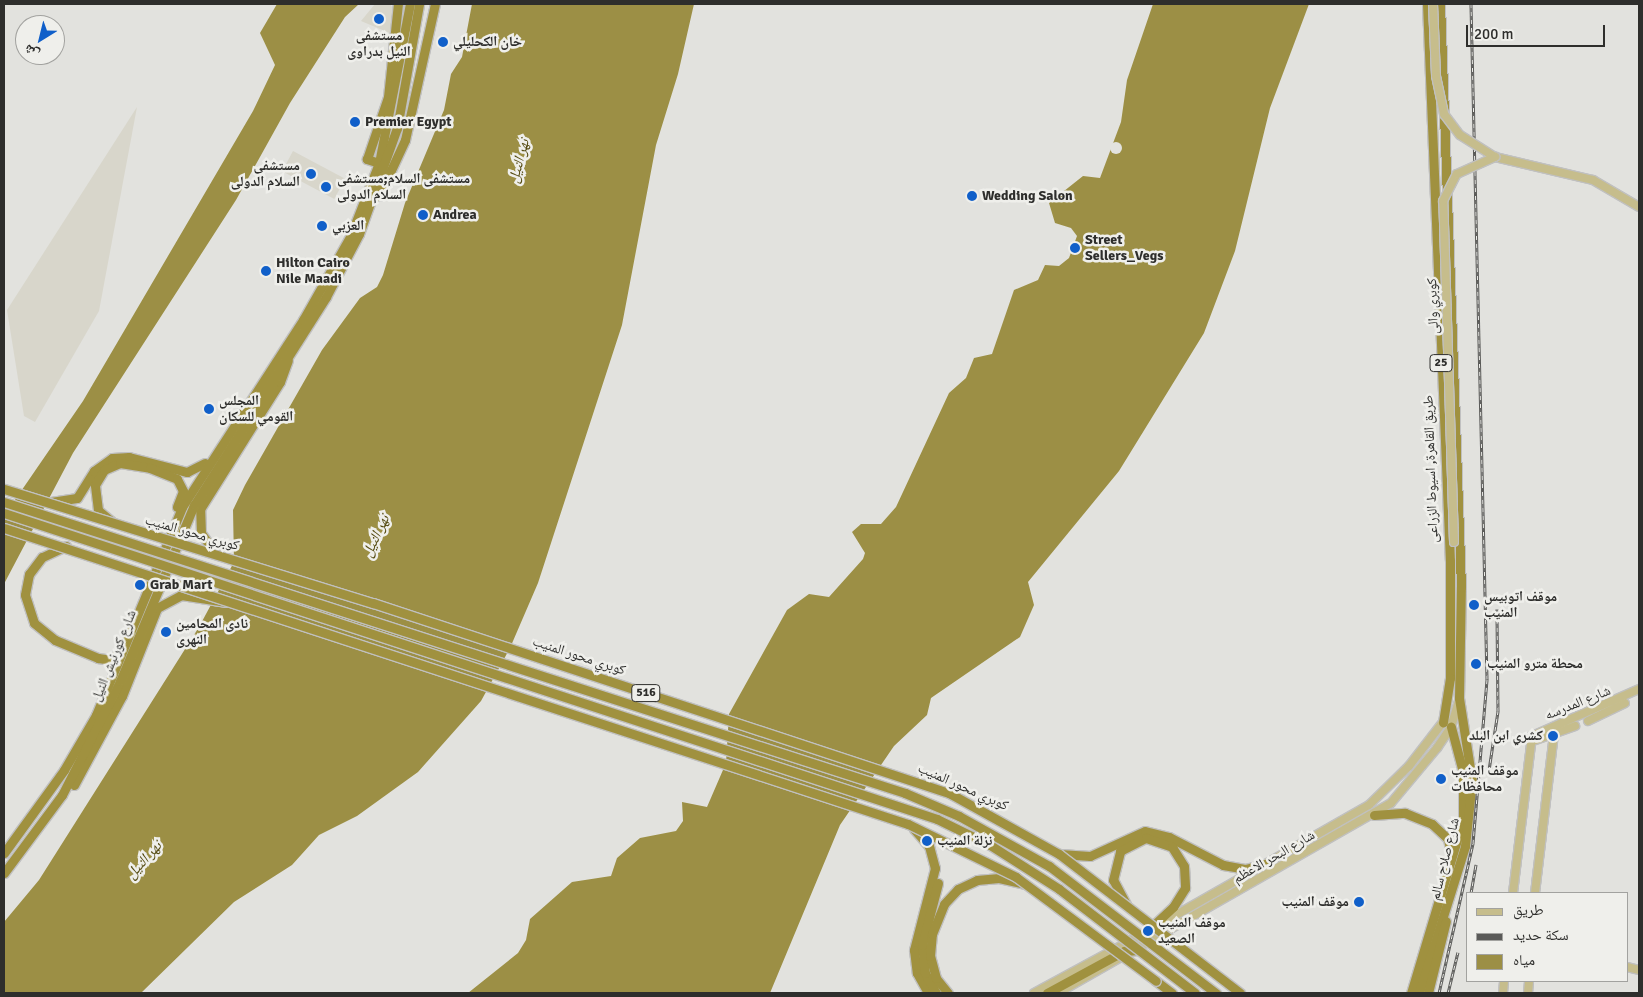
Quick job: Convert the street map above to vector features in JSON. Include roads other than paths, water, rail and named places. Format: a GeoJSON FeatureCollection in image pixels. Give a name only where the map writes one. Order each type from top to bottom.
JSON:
{"type":"FeatureCollection","features":[{"type":"Feature","properties":{"kind":"highway","name":"شارع كورنيش النيل"},"geometry":{"type":"LineString","coordinates":[[4,853],[78,747],[131,633],[166,539],[224,440],[335,266],[393,126],[410,4]]}},
{"type":"Feature","properties":{"kind":"highway","name":"شارع كورنيش النيل"},"geometry":{"type":"LineString","coordinates":[[4,873],[62,795],[120,681],[191,512],[334,282],[371,206],[393,126],[418,4]]}},
{"type":"Feature","properties":{"kind":"highway"},"geometry":{"type":"LineString","coordinates":[[371,206],[405,140],[435,4]]}},
{"type":"Feature","properties":{"kind":"highway","name":"طريق القاهرة, اسيوط الزراعى"},"geometry":{"type":"LineString","coordinates":[[1428,4],[1433,134],[1432,164],[1450,561],[1450,678],[1447,724]]}},
{"type":"Feature","properties":{"kind":"highway","name":"طريق القاهرة, اسيوط الزراعى"},"geometry":{"type":"LineString","coordinates":[[1440,4],[1455,425],[1459,698]]}},
{"type":"Feature","properties":{"kind":"highway"},"geometry":{"type":"LineString","coordinates":[[379,162],[368,159],[388,96],[398,5]]}},
{"type":"Feature","properties":{"kind":"highway"},"geometry":{"type":"LineString","coordinates":[[1433,134],[1436,141],[1444,135]]}},
{"type":"Feature","properties":{"kind":"highway"},"geometry":{"type":"LineString","coordinates":[[1432,164],[1438,156],[1445,162]]}},
{"type":"Feature","properties":{"kind":"highway"},"geometry":{"type":"LineString","coordinates":[[215,553],[201,533],[200,509],[284,376],[290,353]]}},
{"type":"Feature","properties":{"kind":"highway"},"geometry":{"type":"LineString","coordinates":[[127,529],[98,510],[94,494],[98,477],[120,463],[195,471],[224,440]]}},
{"type":"Feature","properties":{"kind":"highway"},"geometry":{"type":"LineString","coordinates":[[43,502],[77,498],[94,471],[112,458],[163,469],[177,479],[183,491],[166,539]]}},
{"type":"Feature","properties":{"kind":"highway","name":"كوبري محور المنيب"},"geometry":{"type":"LineString","coordinates":[[4,490],[127,529],[215,553],[907,777],[988,812],[1059,854],[1240,993]]}},
{"type":"Feature","properties":{"kind":"highway","name":"كوبري محور المنيب"},"geometry":{"type":"LineString","coordinates":[[4,502],[905,793],[990,832],[1049,866],[1216,993]]}},
{"type":"Feature","properties":{"kind":"highway","name":"516"},"geometry":{"type":"LineString","coordinates":[[4,513],[929,816],[1041,877],[1195,993]]}},
{"type":"Feature","properties":{"kind":"highway"},"geometry":{"type":"LineString","coordinates":[[4,528],[66,546],[229,602],[908,824],[981,857],[1033,888],[1172,993]]}},
{"type":"Feature","properties":{"kind":"highway"},"geometry":{"type":"LineString","coordinates":[[66,546],[42,557],[25,586],[34,623],[62,643],[112,660],[131,633]]}},
{"type":"Feature","properties":{"kind":"highway"},"geometry":{"type":"LineString","coordinates":[[62,795],[74,785],[116,708],[162,603],[181,595],[229,602]]}},
{"type":"Feature","properties":{"kind":"highway","name":"شارع صلاح سالم"},"geometry":{"type":"LineString","coordinates":[[1420,993],[1445,915],[1469,823],[1472,781],[1459,698]]}},
{"type":"Feature","properties":{"kind":"highway","name":"شارع صلاح سالم"},"geometry":{"type":"LineString","coordinates":[[1411,993],[1450,859],[1461,833],[1465,787],[1447,724]]}},
{"type":"Feature","properties":{"kind":"highway"},"geometry":{"type":"LineString","coordinates":[[1374,815],[1405,813],[1432,824],[1448,839],[1450,859],[1459,864]]}},
{"type":"Feature","properties":{"kind":"highway"},"geometry":{"type":"LineString","coordinates":[[908,824],[929,846],[935,868],[938,888],[922,954],[936,993]]}},
{"type":"Feature","properties":{"kind":"highway"},"geometry":{"type":"LineString","coordinates":[[1059,854],[1090,856],[1145,831],[1169,836],[1216,862],[1245,868],[1265,864]]}},
{"type":"Feature","properties":{"kind":"highway"},"geometry":{"type":"LineString","coordinates":[[1126,905],[1113,880],[1113,864],[1126,845],[1146,838],[1166,843],[1181,859],[1186,881],[1178,902],[1144,934]]}},
{"type":"Feature","properties":{"kind":"highway"},"geometry":{"type":"LineString","coordinates":[[928,993],[914,962],[922,916],[935,868]]}},
{"type":"Feature","properties":{"kind":"highway"},"geometry":{"type":"LineString","coordinates":[[948,993],[932,967],[930,945],[935,922],[950,896],[977,880],[1005,879],[1033,888]]}},
{"type":"Feature","properties":{"kind":"highway"},"geometry":{"type":"LineString","coordinates":[[1428,993],[1445,915]]}},
{"type":"Feature","properties":{"kind":"highway"},"geometry":{"type":"LineString","coordinates":[[1046,993],[1124,951],[1139,950]]}},
{"type":"Feature","properties":{"kind":"highway"},"geometry":{"type":"LineString","coordinates":[[1156,981],[1167,993]]}},
{"type":"Feature","properties":{"kind":"main road"},"geometry":{"type":"LineString","coordinates":[[1428,4],[1432,76],[1442,115],[1458,137],[1497,159],[1593,180],[1639,208]]}},
{"type":"Feature","properties":{"kind":"main road"},"geometry":{"type":"LineString","coordinates":[[1433,4],[1436,76],[1444,114],[1460,135],[1497,159]]}},
{"type":"Feature","properties":{"kind":"main road","name":"كوبري والى"},"geometry":{"type":"LineString","coordinates":[[1455,425],[1446,202],[1454,182],[1466,171],[1497,159]]}},
{"type":"Feature","properties":{"kind":"main road","name":"كوبري والى"},"geometry":{"type":"LineString","coordinates":[[1450,561],[1454,542],[1443,201],[1457,174],[1497,159]]}},
{"type":"Feature","properties":{"kind":"main road","name":"شارع المدرسه"},"geometry":{"type":"LineString","coordinates":[[1530,742],[1536,732],[1575,721],[1639,689]]}},
{"type":"Feature","properties":{"kind":"main road","name":"شارع المدرسه"},"geometry":{"type":"LineString","coordinates":[[1530,742],[1554,734],[1639,695]]}},
{"type":"Feature","properties":{"kind":"main road","name":"شارع البحر الاعظم"},"geometry":{"type":"LineString","coordinates":[[1058,993],[1139,950],[1374,815],[1398,797],[1447,724],[1459,698]]}},
{"type":"Feature","properties":{"kind":"main road","name":"شارع البحر الاعظم"},"geometry":{"type":"LineString","coordinates":[[1034,993],[1144,934],[1374,800],[1390,787],[1447,724]]}},
{"type":"Feature","properties":{"kind":"main road"},"geometry":{"type":"LineString","coordinates":[[1535,892],[1554,734]]}},
{"type":"Feature","properties":{"kind":"main road"},"geometry":{"type":"LineString","coordinates":[[1514,892],[1530,742]]}},
{"type":"Feature","properties":{"kind":"main road"},"geometry":{"type":"LineString","coordinates":[[1390,787],[1398,797]]}},
{"type":"Feature","properties":{"kind":"main road"},"geometry":{"type":"LineString","coordinates":[[1374,800],[1382,809]]}},
{"type":"Feature","properties":{"kind":"main road"},"geometry":{"type":"LineString","coordinates":[[1214,894],[1219,903]]}},
{"type":"Feature","properties":{"kind":"main road"},"geometry":{"type":"LineString","coordinates":[[1200,901],[1206,911]]}},
{"type":"Feature","properties":{"kind":"water"},"geometry":{"type":"Polygon","coordinates":[[[277,4],[359,4],[345,17],[290,103],[236,200],[73,453],[4,584],[4,516],[83,401],[253,111],[275,65],[260,33],[277,4]]]}},
{"type":"Feature","properties":{"kind":"water","name":"نهر النيل"},"geometry":{"type":"Polygon","coordinates":[[[472,4],[694,4],[678,74],[656,145],[622,325],[538,583],[510,648],[481,701],[418,772],[357,816],[319,835],[292,865],[234,902],[141,993],[4,993],[4,922],[39,880],[199,627],[234,562],[233,510],[245,485],[322,350],[360,298],[377,287],[383,275],[405,203],[444,110],[451,74],[462,57],[472,4]]]}},
{"type":"Feature","properties":{"kind":"water"},"geometry":{"type":"Polygon","coordinates":[[[1153,4],[1309,4],[1270,108],[1235,251],[1204,333],[1119,471],[1028,582],[1034,605],[1020,637],[931,698],[927,715],[894,746],[840,825],[770,993],[468,993],[518,953],[526,940],[530,919],[572,882],[611,876],[617,858],[640,838],[676,831],[683,821],[682,802],[707,807],[726,763],[729,714],[787,610],[809,594],[829,597],[863,559],[865,553],[852,532],[861,524],[881,524],[896,507],[949,393],[966,378],[974,358],[992,354],[1014,290],[1038,280],[1045,265],[1059,266],[1069,258],[1077,236],[1071,228],[1055,223],[1049,203],[1083,176],[1100,178],[1121,122],[1127,80],[1153,4]]]}},
{"type":"Feature","properties":{"kind":"railway"},"geometry":{"type":"LineString","coordinates":[[1439,993],[1473,843],[1487,679],[1471,4]]}},
{"type":"Feature","properties":{"kind":"railway"},"geometry":{"type":"LineString","coordinates":[[1489,770],[1498,711],[1497,609]]}},
{"type":"Feature","properties":{"kind":"railway"},"geometry":{"type":"LineString","coordinates":[[1471,892],[1476,864]]}},
{"type":"Feature","properties":{"kind":"railway"},"geometry":{"type":"LineString","coordinates":[[1448,993],[1458,952]]}},
{"type":"Feature","properties":{"kind":"place","name":"مستشفى النيل بدراوى"},"geometry":{"type":"Point","coordinates":[379,19]}},
{"type":"Feature","properties":{"kind":"place","name":"خان الكحليلي"},"geometry":{"type":"Point","coordinates":[443,42]}},
{"type":"Feature","properties":{"kind":"place","name":"Premier Egypt"},"geometry":{"type":"Point","coordinates":[355,122]}},
{"type":"Feature","properties":{"kind":"place","name":"مستشفى السلام الدولى"},"geometry":{"type":"Point","coordinates":[311,174]}},
{"type":"Feature","properties":{"kind":"place","name":"مستشفى السلام;مستشفى السلام الدولى"},"geometry":{"type":"Point","coordinates":[326,187]}},
{"type":"Feature","properties":{"kind":"place","name":"Wedding Salon"},"geometry":{"type":"Point","coordinates":[972,196]}},
{"type":"Feature","properties":{"kind":"place","name":"Andrea"},"geometry":{"type":"Point","coordinates":[423,215]}},
{"type":"Feature","properties":{"kind":"place","name":"العزبي"},"geometry":{"type":"Point","coordinates":[322,226]}},
{"type":"Feature","properties":{"kind":"place","name":"Street Sellers_Vegs"},"geometry":{"type":"Point","coordinates":[1075,248]}},
{"type":"Feature","properties":{"kind":"place","name":"Hilton Cairo Nile Maadi"},"geometry":{"type":"Point","coordinates":[266,271]}},
{"type":"Feature","properties":{"kind":"place","name":"المجلس القومي للسكان"},"geometry":{"type":"Point","coordinates":[209,409]}},
{"type":"Feature","properties":{"kind":"place","name":"Grab Mart"},"geometry":{"type":"Point","coordinates":[140,585]}},
{"type":"Feature","properties":{"kind":"place","name":"موقف اتوبيس المنيب"},"geometry":{"type":"Point","coordinates":[1474,605]}},
{"type":"Feature","properties":{"kind":"place","name":"نادى المحامين النهرى"},"geometry":{"type":"Point","coordinates":[166,632]}},
{"type":"Feature","properties":{"kind":"place","name":"محطة مترو المنيب"},"geometry":{"type":"Point","coordinates":[1476,664]}},
{"type":"Feature","properties":{"kind":"place","name":"كشري ابن البلد"},"geometry":{"type":"Point","coordinates":[1553,736]}},
{"type":"Feature","properties":{"kind":"place","name":"موقف المنيب محافظات"},"geometry":{"type":"Point","coordinates":[1441,779]}},
{"type":"Feature","properties":{"kind":"place","name":"نزلة المنيب"},"geometry":{"type":"Point","coordinates":[927,841]}},
{"type":"Feature","properties":{"kind":"place","name":"موقف المنيب"},"geometry":{"type":"Point","coordinates":[1359,902]}},
{"type":"Feature","properties":{"kind":"place","name":"موقف المنيب الصعيد"},"geometry":{"type":"Point","coordinates":[1148,931]}}]}
